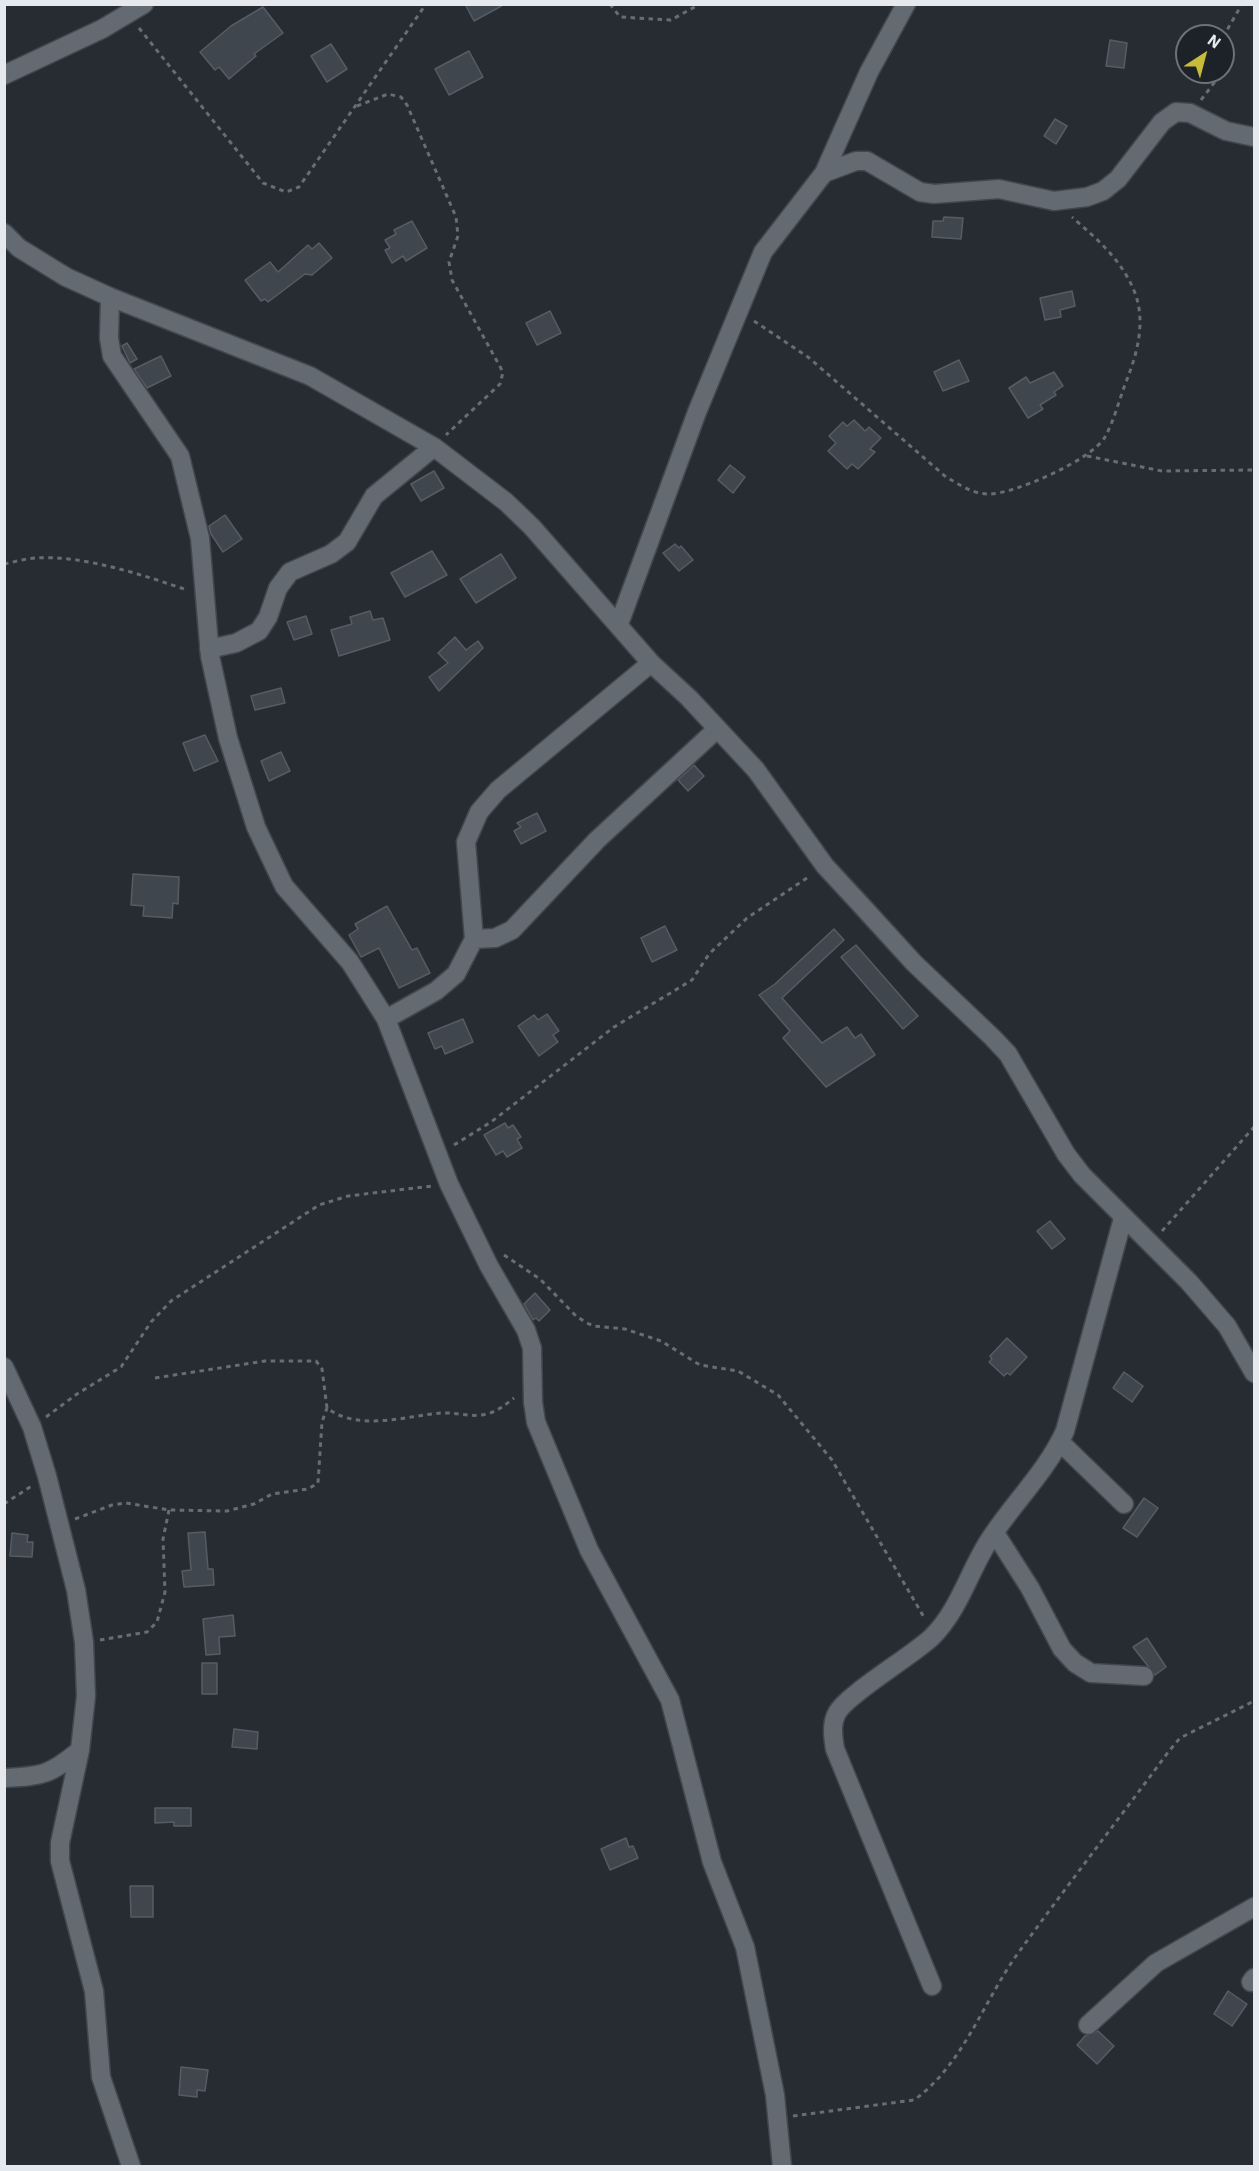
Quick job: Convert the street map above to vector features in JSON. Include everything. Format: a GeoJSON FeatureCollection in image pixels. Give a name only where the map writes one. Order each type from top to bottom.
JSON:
{"type":"FeatureCollection","features":[{"type":"Feature","properties":{"kind":"street"},"geometry":{"type":"LineString","coordinates":[[4,75],[128,15],[144,4]]}},
{"type":"Feature","properties":{"kind":"street"},"geometry":{"type":"LineString","coordinates":[[619,624],[698,412],[763,252],[824,173],[869,72],[906,4]]}},
{"type":"Feature","properties":{"kind":"street"},"geometry":{"type":"LineString","coordinates":[[824,173],[856,161],[867,161],[920,192],[934,194],[999,189],[1053,201],[1087,197],[1103,191],[1118,179],[1169,116],[1176,112],[1190,113],[1226,131],[1254,137]]}},
{"type":"Feature","properties":{"kind":"street"},"geometry":{"type":"LineString","coordinates":[[7,241],[66,277],[110,297],[310,376],[434,447],[472,474],[532,527],[651,663],[756,770],[825,866],[914,963],[1000,1046],[1066,1154],[1082,1175],[1151,1244],[1227,1326],[1254,1373]]}},
{"type":"Feature","properties":{"kind":"street"},"geometry":{"type":"LineString","coordinates":[[110,297],[109,338],[112,356],[180,456],[200,538],[209,649],[228,738],[256,826],[284,886],[350,962],[386,1019],[438,1151],[448,1184],[489,1266],[526,1330],[532,1348],[533,1402],[536,1422],[589,1550],[670,1700],[712,1862],[745,1947],[777,2118],[782,2166]]}},
{"type":"Feature","properties":{"kind":"street"},"geometry":{"type":"LineString","coordinates":[[209,649],[236,643],[259,631],[268,617],[283,579],[296,567],[319,561],[347,542],[374,496],[434,447]]}},
{"type":"Feature","properties":{"kind":"street"},"geometry":{"type":"LineString","coordinates":[[386,1019],[436,992],[456,974],[474,939],[466,842],[479,812],[498,790],[651,663]]}},
{"type":"Feature","properties":{"kind":"street"},"geometry":{"type":"LineString","coordinates":[[474,939],[495,938],[512,930],[597,840],[717,729]]}},
{"type":"Feature","properties":{"kind":"street"},"geometry":{"type":"LineString","coordinates":[[932,1986],[835,1749],[833,1733],[837,1713],[844,1702],[897,1666],[933,1636],[955,1607],[995,1533],[1060,1442],[1123,1218]]}},
{"type":"Feature","properties":{"kind":"street"},"geometry":{"type":"LineString","coordinates":[[4,1367],[32,1427],[76,1590],[84,1642],[86,1696],[80,1750],[64,1822],[60,1861],[94,1991],[101,2077],[131,2166]]}},
{"type":"Feature","properties":{"kind":"street"},"geometry":{"type":"LineString","coordinates":[[1060,1442],[1124,1504]]}},
{"type":"Feature","properties":{"kind":"street"},"geometry":{"type":"LineString","coordinates":[[995,1533],[1030,1588],[1062,1649],[1075,1663],[1091,1673],[1144,1676]]}},
{"type":"Feature","properties":{"kind":"street"},"geometry":{"type":"LineString","coordinates":[[4,1778],[45,1774],[57,1769],[80,1750]]}},
{"type":"Feature","properties":{"kind":"street"},"geometry":{"type":"LineString","coordinates":[[1088,2025],[1156,1963],[1254,1907]]}},
{"type":"Feature","properties":{"kind":"path"},"geometry":{"type":"LineString","coordinates":[[128,15],[263,183],[286,192],[299,187],[426,4]]}},
{"type":"Feature","properties":{"kind":"path"},"geometry":{"type":"LineString","coordinates":[[610,4],[620,17],[671,20],[700,4]]}},
{"type":"Feature","properties":{"kind":"path"},"geometry":{"type":"LineString","coordinates":[[1230,24],[1242,4]]}},
{"type":"Feature","properties":{"kind":"path"},"geometry":{"type":"LineString","coordinates":[[1190,113],[1213,84]]}},
{"type":"Feature","properties":{"kind":"path"},"geometry":{"type":"LineString","coordinates":[[355,106],[387,94],[401,97],[407,105],[456,217],[458,236],[449,262],[452,280],[503,372],[501,384],[434,447]]}},
{"type":"Feature","properties":{"kind":"path"},"geometry":{"type":"LineString","coordinates":[[740,312],[808,357],[946,477],[977,493],[991,494],[1059,472],[1087,456],[1104,439],[1134,360],[1141,327],[1136,295],[1124,271],[1108,249],[1053,201]]}},
{"type":"Feature","properties":{"kind":"path"},"geometry":{"type":"LineString","coordinates":[[1087,456],[1162,471],[1254,470]]}},
{"type":"Feature","properties":{"kind":"path"},"geometry":{"type":"LineString","coordinates":[[4,564],[36,558],[128,570],[203,596]]}},
{"type":"Feature","properties":{"kind":"path"},"geometry":{"type":"LineString","coordinates":[[438,1151],[464,1140],[491,1122],[614,1027],[692,980],[709,954],[747,918],[825,866]]}},
{"type":"Feature","properties":{"kind":"path"},"geometry":{"type":"LineString","coordinates":[[1151,1244],[1254,1126]]}},
{"type":"Feature","properties":{"kind":"path"},"geometry":{"type":"LineString","coordinates":[[32,1427],[77,1394],[121,1367],[151,1322],[171,1301],[319,1205],[348,1196],[448,1184]]}},
{"type":"Feature","properties":{"kind":"path"},"geometry":{"type":"LineString","coordinates":[[504,1254],[540,1279],[576,1316],[587,1323],[594,1326],[625,1329],[661,1341],[700,1365],[738,1371],[778,1395],[832,1460],[914,1597],[933,1636]]}},
{"type":"Feature","properties":{"kind":"path"},"geometry":{"type":"LineString","coordinates":[[59,1525],[116,1504],[169,1510],[227,1511],[254,1503],[272,1494],[317,1486],[322,1422],[327,1408],[322,1369],[316,1361],[265,1361],[155,1378]]}},
{"type":"Feature","properties":{"kind":"path"},"geometry":{"type":"LineString","coordinates":[[327,1408],[337,1414],[376,1421],[442,1413],[485,1414],[501,1409],[514,1397],[533,1372]]}},
{"type":"Feature","properties":{"kind":"path"},"geometry":{"type":"LineString","coordinates":[[4,1504],[47,1476]]}},
{"type":"Feature","properties":{"kind":"path"},"geometry":{"type":"LineString","coordinates":[[84,1642],[147,1632],[153,1628],[165,1592],[164,1539],[169,1510]]}},
{"type":"Feature","properties":{"kind":"path"},"geometry":{"type":"LineString","coordinates":[[777,2118],[914,2100],[929,2089],[945,2072],[1015,1958],[1180,1738],[1254,1701]]}},
{"type":"Feature","properties":{"kind":"building"},"geometry":{"type":"Polygon","coordinates":[[[465,4],[505,4],[474,21],[465,4]]]}},
{"type":"Feature","properties":{"kind":"building"},"geometry":{"type":"Polygon","coordinates":[[[263,7],[283,33],[254,54],[256,56],[229,79],[219,67],[215,70],[200,52],[231,26],[263,7]]]}},
{"type":"Feature","properties":{"kind":"building"},"geometry":{"type":"Polygon","coordinates":[[[1110,40],[1127,43],[1124,68],[1106,66],[1110,40]]]}},
{"type":"Feature","properties":{"kind":"building"},"geometry":{"type":"Polygon","coordinates":[[[331,44],[347,69],[327,82],[311,56],[331,44]]]}},
{"type":"Feature","properties":{"kind":"building"},"geometry":{"type":"Polygon","coordinates":[[[469,51],[483,77],[449,95],[435,69],[469,51]]]}},
{"type":"Feature","properties":{"kind":"building"},"geometry":{"type":"Polygon","coordinates":[[[1055,119],[1067,126],[1056,144],[1044,136],[1055,119]]]}},
{"type":"Feature","properties":{"kind":"building"},"geometry":{"type":"Polygon","coordinates":[[[944,217],[963,218],[961,239],[932,237],[933,221],[943,221],[944,217]]]}},
{"type":"Feature","properties":{"kind":"building"},"geometry":{"type":"Polygon","coordinates":[[[412,221],[427,248],[406,261],[403,256],[392,263],[385,250],[390,248],[385,240],[396,234],[394,230],[412,221]]]}},
{"type":"Feature","properties":{"kind":"building"},"geometry":{"type":"Polygon","coordinates":[[[319,243],[332,258],[312,275],[305,274],[268,302],[265,299],[261,301],[245,280],[270,262],[278,272],[308,245],[312,249],[319,243]]]}},
{"type":"Feature","properties":{"kind":"building"},"geometry":{"type":"Polygon","coordinates":[[[1072,291],[1075,306],[1060,310],[1061,317],[1045,320],[1040,298],[1072,291]]]}},
{"type":"Feature","properties":{"kind":"building"},"geometry":{"type":"Polygon","coordinates":[[[550,311],[561,333],[537,345],[526,323],[550,311]]]}},
{"type":"Feature","properties":{"kind":"building"},"geometry":{"type":"Polygon","coordinates":[[[127,343],[137,359],[130,363],[122,346],[127,343]]]}},
{"type":"Feature","properties":{"kind":"building"},"geometry":{"type":"Polygon","coordinates":[[[161,356],[171,376],[147,388],[134,369],[161,356]]]}},
{"type":"Feature","properties":{"kind":"building"},"geometry":{"type":"Polygon","coordinates":[[[959,360],[969,381],[943,391],[934,372],[959,360]]]}},
{"type":"Feature","properties":{"kind":"building"},"geometry":{"type":"Polygon","coordinates":[[[1054,372],[1063,386],[1054,392],[1056,395],[1040,405],[1043,409],[1028,418],[1009,388],[1026,377],[1030,383],[1054,372]]]}},
{"type":"Feature","properties":{"kind":"building"},"geometry":{"type":"Polygon","coordinates":[[[854,420],[865,431],[869,427],[881,438],[870,449],[875,452],[858,469],[852,464],[847,469],[828,451],[836,443],[829,436],[843,422],[847,426],[854,420]]]}},
{"type":"Feature","properties":{"kind":"building"},"geometry":{"type":"Polygon","coordinates":[[[730,465],[745,477],[733,493],[718,480],[730,465]]]}},
{"type":"Feature","properties":{"kind":"building"},"geometry":{"type":"Polygon","coordinates":[[[434,471],[444,488],[421,501],[411,484],[434,471]]]}},
{"type":"Feature","properties":{"kind":"building"},"geometry":{"type":"Polygon","coordinates":[[[225,515],[242,539],[223,552],[211,534],[209,526],[225,515]]]}},
{"type":"Feature","properties":{"kind":"building"},"geometry":{"type":"Polygon","coordinates":[[[675,544],[679,548],[681,546],[693,560],[679,571],[663,553],[675,544]]]}},
{"type":"Feature","properties":{"kind":"building"},"geometry":{"type":"Polygon","coordinates":[[[432,551],[447,575],[405,597],[391,573],[432,551]]]}},
{"type":"Feature","properties":{"kind":"building"},"geometry":{"type":"Polygon","coordinates":[[[501,554],[516,578],[476,603],[460,579],[501,554]]]}},
{"type":"Feature","properties":{"kind":"building"},"geometry":{"type":"Polygon","coordinates":[[[370,611],[373,620],[383,618],[390,640],[339,656],[331,630],[352,624],[350,617],[370,611]]]}},
{"type":"Feature","properties":{"kind":"building"},"geometry":{"type":"Polygon","coordinates":[[[306,616],[312,634],[294,640],[287,622],[306,616]]]}},
{"type":"Feature","properties":{"kind":"building"},"geometry":{"type":"Polygon","coordinates":[[[455,637],[466,650],[478,641],[483,648],[439,691],[429,677],[448,663],[438,653],[455,637]]]}},
{"type":"Feature","properties":{"kind":"building"},"geometry":{"type":"Polygon","coordinates":[[[281,688],[285,703],[255,710],[251,696],[281,688]]]}},
{"type":"Feature","properties":{"kind":"building"},"geometry":{"type":"Polygon","coordinates":[[[205,735],[218,761],[194,771],[183,743],[205,735]]]}},
{"type":"Feature","properties":{"kind":"building"},"geometry":{"type":"Polygon","coordinates":[[[281,752],[290,771],[269,781],[261,761],[281,752]]]}},
{"type":"Feature","properties":{"kind":"building"},"geometry":{"type":"Polygon","coordinates":[[[694,765],[704,776],[688,791],[678,780],[694,765]]]}},
{"type":"Feature","properties":{"kind":"building"},"geometry":{"type":"Polygon","coordinates":[[[537,813],[546,831],[521,844],[514,831],[521,827],[517,823],[537,813]]]}},
{"type":"Feature","properties":{"kind":"building"},"geometry":{"type":"Polygon","coordinates":[[[133,874],[179,877],[178,904],[173,903],[172,918],[143,916],[144,906],[131,905],[133,874]]]}},
{"type":"Feature","properties":{"kind":"building"},"geometry":{"type":"Polygon","coordinates":[[[387,906],[412,950],[417,948],[430,973],[399,988],[379,948],[361,957],[349,935],[358,929],[355,924],[387,906]]]}},
{"type":"Feature","properties":{"kind":"building"},"geometry":{"type":"Polygon","coordinates":[[[665,926],[677,950],[652,962],[641,938],[665,926]]]}},
{"type":"Feature","properties":{"kind":"building"},"geometry":{"type":"Polygon","coordinates":[[[834,929],[844,940],[782,998],[822,1043],[847,1027],[855,1038],[861,1034],[875,1055],[826,1087],[783,1038],[790,1031],[759,995],[775,984],[834,929]]]}},
{"type":"Feature","properties":{"kind":"building"},"geometry":{"type":"Polygon","coordinates":[[[856,945],[918,1016],[903,1029],[841,957],[856,945]]]}},
{"type":"Feature","properties":{"kind":"building"},"geometry":{"type":"Polygon","coordinates":[[[547,1014],[559,1031],[553,1035],[558,1042],[539,1056],[518,1026],[534,1015],[538,1020],[547,1014]]]}},
{"type":"Feature","properties":{"kind":"building"},"geometry":{"type":"Polygon","coordinates":[[[463,1019],[473,1042],[445,1054],[442,1046],[435,1049],[428,1033],[463,1019]]]}},
{"type":"Feature","properties":{"kind":"building"},"geometry":{"type":"Polygon","coordinates":[[[505,1123],[508,1128],[513,1125],[521,1137],[517,1139],[522,1148],[507,1157],[503,1151],[496,1155],[484,1135],[505,1123]]]}},
{"type":"Feature","properties":{"kind":"building"},"geometry":{"type":"Polygon","coordinates":[[[1050,1221],[1065,1239],[1052,1249],[1037,1231],[1050,1221]]]}},
{"type":"Feature","properties":{"kind":"building"},"geometry":{"type":"Polygon","coordinates":[[[535,1293],[550,1310],[539,1321],[536,1318],[533,1320],[524,1304],[535,1293]]]}},
{"type":"Feature","properties":{"kind":"building"},"geometry":{"type":"Polygon","coordinates":[[[1007,1338],[1027,1357],[1010,1375],[1007,1373],[1004,1376],[989,1362],[992,1359],[990,1356],[1007,1338]]]}},
{"type":"Feature","properties":{"kind":"building"},"geometry":{"type":"Polygon","coordinates":[[[1124,1372],[1143,1386],[1132,1402],[1113,1388],[1124,1372]]]}},
{"type":"Feature","properties":{"kind":"building"},"geometry":{"type":"Polygon","coordinates":[[[1144,1498],[1158,1508],[1137,1537],[1123,1528],[1144,1498]]]}},
{"type":"Feature","properties":{"kind":"building"},"geometry":{"type":"Polygon","coordinates":[[[205,1532],[208,1569],[213,1569],[214,1585],[184,1587],[182,1571],[191,1570],[188,1533],[205,1532]]]}},
{"type":"Feature","properties":{"kind":"building"},"geometry":{"type":"Polygon","coordinates":[[[12,1533],[28,1535],[27,1542],[33,1542],[32,1557],[10,1556],[12,1533]]]}},
{"type":"Feature","properties":{"kind":"building"},"geometry":{"type":"Polygon","coordinates":[[[233,1615],[235,1636],[219,1637],[220,1654],[206,1655],[203,1619],[233,1615]]]}},
{"type":"Feature","properties":{"kind":"building"},"geometry":{"type":"Polygon","coordinates":[[[1147,1638],[1166,1667],[1155,1675],[1133,1647],[1147,1638]]]}},
{"type":"Feature","properties":{"kind":"building"},"geometry":{"type":"Polygon","coordinates":[[[202,1663],[217,1663],[217,1694],[202,1694],[202,1663]]]}},
{"type":"Feature","properties":{"kind":"building"},"geometry":{"type":"Polygon","coordinates":[[[234,1729],[258,1732],[257,1749],[232,1747],[234,1729]]]}},
{"type":"Feature","properties":{"kind":"building"},"geometry":{"type":"Polygon","coordinates":[[[155,1808],[191,1808],[191,1826],[174,1826],[174,1822],[155,1823],[155,1808]]]}},
{"type":"Feature","properties":{"kind":"building"},"geometry":{"type":"Polygon","coordinates":[[[626,1838],[629,1847],[633,1846],[638,1858],[610,1870],[601,1849],[626,1838]]]}},
{"type":"Feature","properties":{"kind":"building"},"geometry":{"type":"Polygon","coordinates":[[[130,1886],[153,1886],[153,1917],[131,1917],[130,1886]]]}},
{"type":"Feature","properties":{"kind":"building"},"geometry":{"type":"Polygon","coordinates":[[[1228,1991],[1247,2004],[1232,2026],[1214,2014],[1228,1991]]]}},
{"type":"Feature","properties":{"kind":"building"},"geometry":{"type":"Polygon","coordinates":[[[1098,2031],[1114,2046],[1097,2064],[1077,2045],[1085,2036],[1098,2031]]]}},
{"type":"Feature","properties":{"kind":"building"},"geometry":{"type":"Polygon","coordinates":[[[181,2067],[208,2070],[205,2091],[197,2090],[197,2097],[179,2095],[181,2067]]]}}]}
